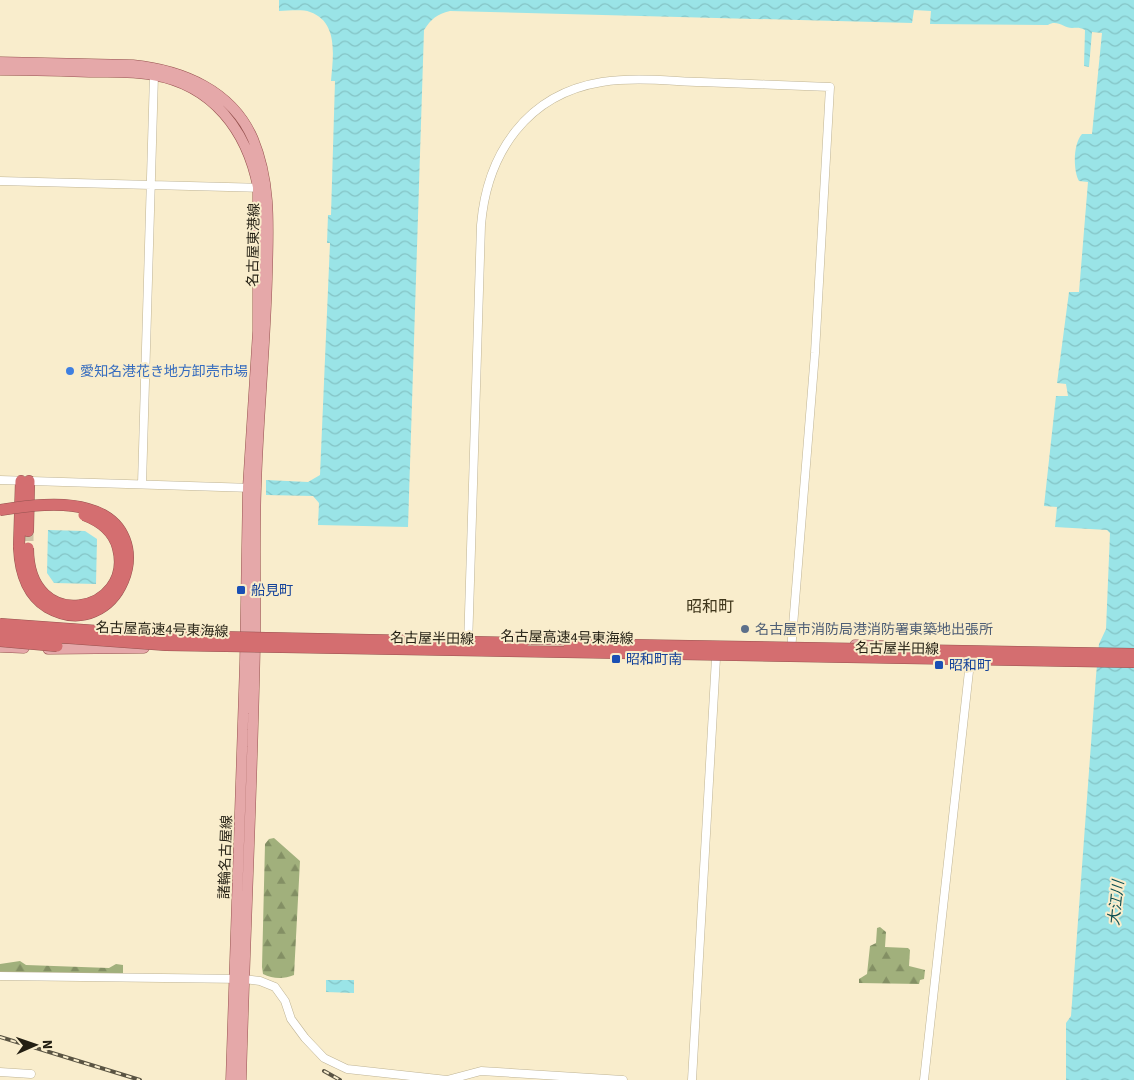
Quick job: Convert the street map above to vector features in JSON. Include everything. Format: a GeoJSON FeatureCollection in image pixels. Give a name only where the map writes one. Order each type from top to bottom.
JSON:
{"type":"FeatureCollection","features":[{"type":"Feature","properties":{"kind":"highway"},"geometry":{"type":"LineString","coordinates":[[0,517],[58,512],[74,513],[92,518],[107,529],[117,544],[120,562],[118,575],[109,591],[93,602],[81,606],[61,604],[44,595],[36,586],[29,569],[26,542],[25,481]]}},
{"type":"Feature","properties":{"kind":"highway"},"geometry":{"type":"LineString","coordinates":[[0,510],[69,506],[97,512],[112,522],[122,536],[127,551],[127,571],[117,594],[101,607],[82,614],[61,613],[43,604],[29,589],[21,570],[26,542],[25,481]]}},
{"type":"Feature","properties":{"kind":"highway"},"geometry":{"type":"LineString","coordinates":[[0,616],[54,625],[166,636]]}},
{"type":"Feature","properties":{"kind":"highway","name":"名古屋高速4号東海線"},"geometry":{"type":"LineString","coordinates":[[0,624],[166,636],[1134,653]]}},
{"type":"Feature","properties":{"kind":"highway","name":"名古屋高速4号東海線"},"geometry":{"type":"LineString","coordinates":[[0,632],[106,642],[253,648],[1134,664]]}},
{"type":"Feature","properties":{"kind":"highway"},"geometry":{"type":"LineString","coordinates":[[0,641],[127,651],[253,648]]}},
{"type":"Feature","properties":{"kind":"main road","name":"名古屋東港線"},"geometry":{"type":"LineString","coordinates":[[0,62],[133,65],[156,67],[187,76],[221,96],[238,113],[252,136],[263,188],[265,330],[252,488],[250,635]]}},
{"type":"Feature","properties":{"kind":"main road","name":"名古屋東港線"},"geometry":{"type":"LineString","coordinates":[[0,70],[154,75],[177,81],[193,88],[220,110],[246,146],[263,188]]}},
{"type":"Feature","properties":{"kind":"main road","name":"名古屋半田線"},"geometry":{"type":"LineString","coordinates":[[0,632],[791,643],[1090,650],[1134,653]]}},
{"type":"Feature","properties":{"kind":"main road","name":"諸輪名古屋線"},"geometry":{"type":"LineString","coordinates":[[231,1080],[239,979],[253,648],[250,635]]}},
{"type":"Feature","properties":{"kind":"main road","name":"名古屋半田線"},"geometry":{"type":"LineString","coordinates":[[0,647],[74,650],[253,648],[1088,665],[1134,664]]}},
{"type":"Feature","properties":{"kind":"main road","name":"諸輪名古屋線"},"geometry":{"type":"LineString","coordinates":[[239,979],[240,1080]]}},
{"type":"Feature","properties":{"kind":"street"},"geometry":{"type":"LineString","coordinates":[[142,484],[154,75]]}},
{"type":"Feature","properties":{"kind":"street"},"geometry":{"type":"LineString","coordinates":[[467,653],[482,216],[490,176],[505,144],[523,122],[546,103],[574,89],[597,83],[624,80],[830,87],[815,353],[791,659]]}},
{"type":"Feature","properties":{"kind":"street"},"geometry":{"type":"LineString","coordinates":[[0,181],[263,188]]}},
{"type":"Feature","properties":{"kind":"street"},"geometry":{"type":"LineString","coordinates":[[0,480],[252,488]]}},
{"type":"Feature","properties":{"kind":"street"},"geometry":{"type":"LineString","coordinates":[[692,1080],[716,658]]}},
{"type":"Feature","properties":{"kind":"street"},"geometry":{"type":"LineString","coordinates":[[924,1080],[970,662]]}},
{"type":"Feature","properties":{"kind":"street"},"geometry":{"type":"LineString","coordinates":[[0,976],[239,979],[260,981],[275,987],[285,1000],[291,1019],[305,1038],[324,1058],[347,1070],[447,1080],[481,1071],[623,1080]]}},
{"type":"Feature","properties":{"kind":"street"},"geometry":{"type":"LineString","coordinates":[[0,1072],[31,1074]]}},
{"type":"Feature","properties":{"kind":"green space"},"geometry":{"type":"Polygon","coordinates":[[[274,838],[300,861],[294,975],[282,978],[263,974],[262,967],[265,844],[269,839],[274,838]]]}},
{"type":"Feature","properties":{"kind":"green space"},"geometry":{"type":"Polygon","coordinates":[[[880,927],[886,932],[885,947],[908,948],[910,950],[909,966],[925,970],[924,979],[920,980],[919,984],[859,983],[859,979],[867,974],[870,946],[876,943],[877,928],[880,927]]]}},
{"type":"Feature","properties":{"kind":"green space"},"geometry":{"type":"Polygon","coordinates":[[[20,961],[26,965],[109,968],[116,964],[123,965],[123,976],[0,973],[0,964],[20,961]]]}},
{"type":"Feature","properties":{"kind":"water","name":"大江川"},"geometry":{"type":"Polygon","coordinates":[[[279,0],[1134,0],[1134,1080],[1066,1080],[1066,1023],[1071,1016],[1099,644],[1106,629],[1110,533],[1107,530],[1055,527],[1057,507],[1044,506],[1056,396],[1068,396],[1066,384],[1057,383],[1069,292],[1079,292],[1088,182],[1079,181],[1077,176],[1075,164],[1076,150],[1082,134],[1092,134],[1102,33],[1092,32],[1089,67],[1084,66],[1085,30],[1083,29],[1069,28],[1054,23],[1048,25],[930,24],[931,11],[914,10],[912,23],[450,11],[438,15],[424,30],[408,527],[318,525],[319,503],[313,496],[266,495],[266,480],[308,482],[320,475],[330,243],[327,243],[328,215],[331,215],[335,81],[331,81],[333,51],[330,32],[326,24],[319,17],[307,11],[279,11],[279,0]]]}},
{"type":"Feature","properties":{"kind":"water"},"geometry":{"type":"Polygon","coordinates":[[[48,530],[85,531],[97,539],[96,584],[54,583],[47,573],[48,530]]]}},
{"type":"Feature","properties":{"kind":"water"},"geometry":{"type":"Polygon","coordinates":[[[326,980],[354,980],[354,993],[326,992],[326,980]]]}},
{"type":"Feature","properties":{"kind":"tunnel"},"geometry":{"type":"LineString","coordinates":[[28,531],[28,541]]}},
{"type":"Feature","properties":{"kind":"railway"},"geometry":{"type":"LineString","coordinates":[[0,1037],[140,1080]]}},
{"type":"Feature","properties":{"kind":"railway"},"geometry":{"type":"LineString","coordinates":[[324,1071],[340,1080]]}},
{"type":"Feature","properties":{"kind":"place","name":"愛知名港花き地方卸売市場"},"geometry":{"type":"Point","coordinates":[70,371]}},
{"type":"Feature","properties":{"kind":"place","name":"船見町"},"geometry":{"type":"Point","coordinates":[241,590]}},
{"type":"Feature","properties":{"kind":"place","name":"名古屋市消防局港消防署東築地出張所"},"geometry":{"type":"Point","coordinates":[745,629]}},
{"type":"Feature","properties":{"kind":"place","name":"昭和町南"},"geometry":{"type":"Point","coordinates":[616,659]}},
{"type":"Feature","properties":{"kind":"place","name":"昭和町"},"geometry":{"type":"Point","coordinates":[939,665]}},
{"type":"Feature","properties":{"kind":"district","name":"昭和町"},"geometry":{"type":"Point","coordinates":[710,606]}}]}
